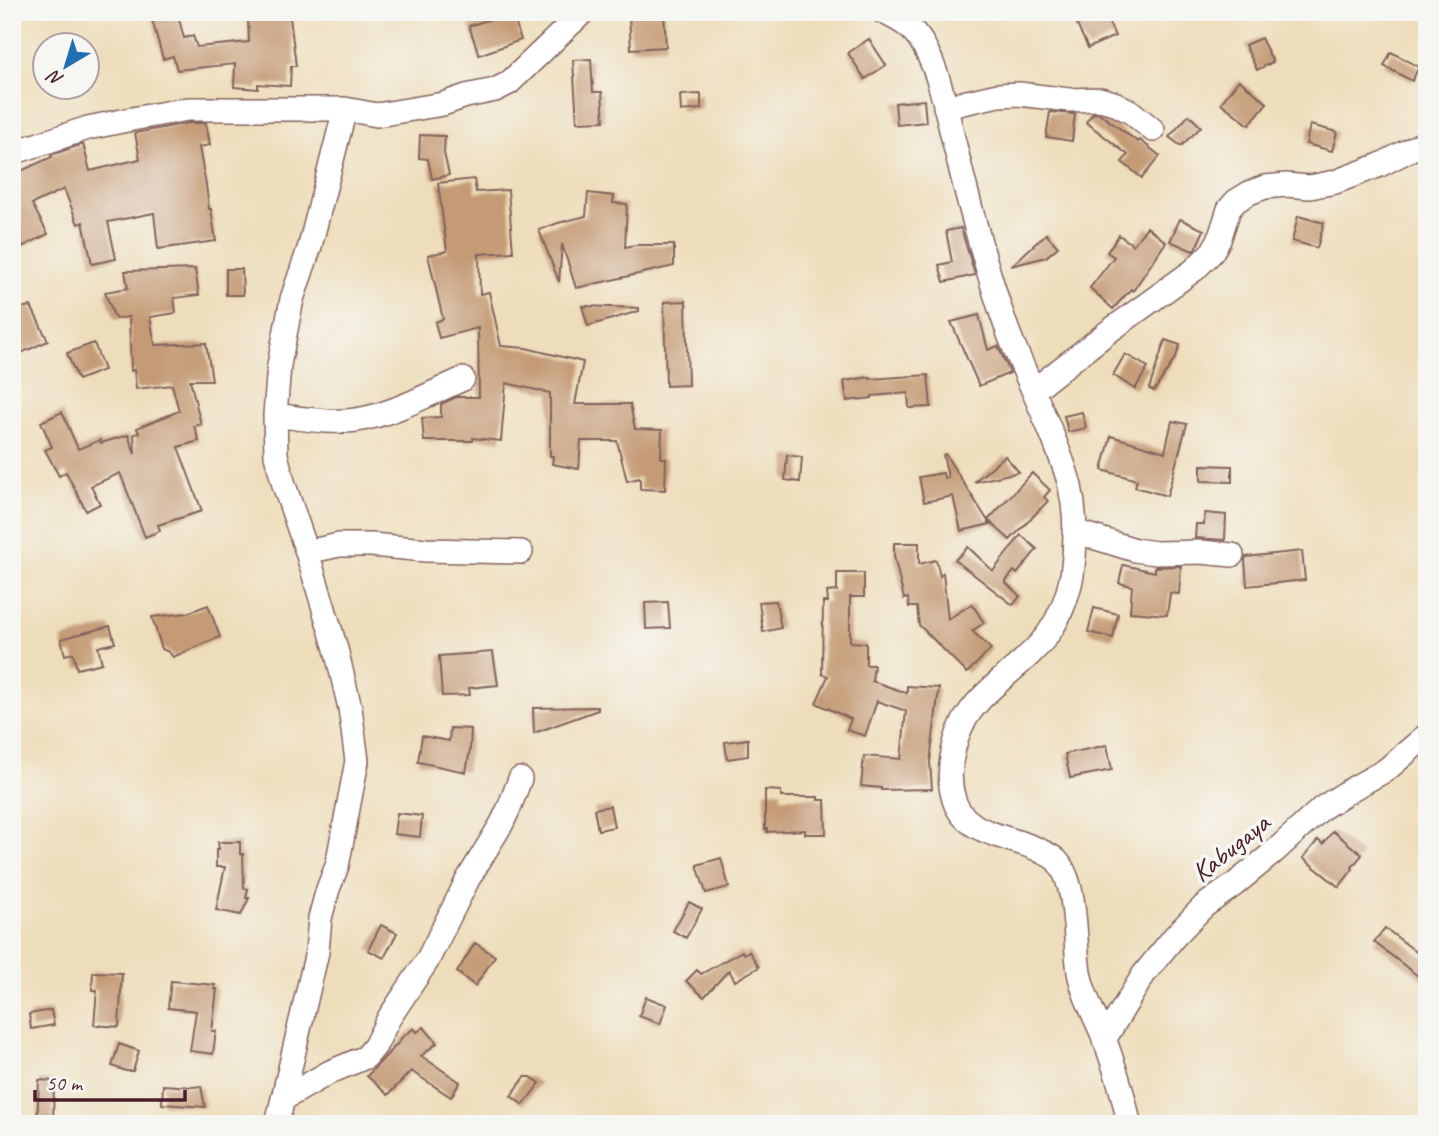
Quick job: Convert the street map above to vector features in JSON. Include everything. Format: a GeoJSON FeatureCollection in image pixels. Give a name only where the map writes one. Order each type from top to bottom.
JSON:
{"type":"FeatureCollection","features":[{"type":"Feature","properties":{"kind":"street"},"geometry":{"type":"LineString","coordinates":[[12,153],[88,128],[188,109],[345,109],[377,115],[443,104],[495,90],[509,83],[583,12]]}},
{"type":"Feature","properties":{"kind":"street"},"geometry":{"type":"LineString","coordinates":[[883,12],[904,22],[914,31],[927,51],[938,77],[993,286],[1013,345],[1063,464],[1073,508],[1072,575],[1060,613],[1049,633],[1036,648],[973,707],[961,725],[952,759],[953,798],[960,814],[972,825],[1035,848],[1055,858],[1064,871],[1071,888],[1079,974],[1084,994],[1104,1040],[1129,1124]]}},
{"type":"Feature","properties":{"kind":"street"},"geometry":{"type":"LineString","coordinates":[[945,107],[1019,94],[1060,99],[1100,99],[1131,112],[1153,130]]}},
{"type":"Feature","properties":{"kind":"street"},"geometry":{"type":"LineString","coordinates":[[277,1124],[317,952],[320,918],[337,866],[357,761],[350,708],[336,649],[276,455],[275,415],[279,365],[292,299],[310,246],[345,109]]}},
{"type":"Feature","properties":{"kind":"street"},"geometry":{"type":"LineString","coordinates":[[1034,390],[1194,270],[1212,252],[1229,209],[1236,201],[1265,187],[1310,187],[1335,182],[1380,165],[1427,141]]}},
{"type":"Feature","properties":{"kind":"street"},"geometry":{"type":"LineString","coordinates":[[275,415],[342,421],[366,418],[406,406],[463,379]]}},
{"type":"Feature","properties":{"kind":"street"},"geometry":{"type":"LineString","coordinates":[[1074,531],[1135,550],[1232,555]]}},
{"type":"Feature","properties":{"kind":"street"},"geometry":{"type":"LineString","coordinates":[[307,552],[339,545],[520,552]]}},
{"type":"Feature","properties":{"kind":"street","name":"Kabugaya"},"geometry":{"type":"LineString","coordinates":[[1104,1040],[1144,974],[1204,906],[1275,851],[1322,808],[1386,770],[1427,735]]}},
{"type":"Feature","properties":{"kind":"street"},"geometry":{"type":"LineString","coordinates":[[283,1099],[330,1072],[366,1057],[375,1046],[389,1018],[428,961],[468,879],[502,823],[520,779]]}},
{"type":"Feature","properties":{"kind":"building"},"geometry":{"type":"Polygon","coordinates":[[[150,12],[177,12],[184,38],[193,36],[197,47],[249,42],[248,19],[290,17],[296,66],[291,66],[290,86],[258,84],[258,89],[234,87],[235,64],[177,70],[173,56],[163,59],[150,12]]]}},
{"type":"Feature","properties":{"kind":"building"},"geometry":{"type":"Polygon","coordinates":[[[512,12],[521,40],[479,55],[469,26],[512,12]]]}},
{"type":"Feature","properties":{"kind":"building"},"geometry":{"type":"Polygon","coordinates":[[[664,12],[666,47],[631,49],[629,14],[664,12]]]}},
{"type":"Feature","properties":{"kind":"building"},"geometry":{"type":"Polygon","coordinates":[[[1104,12],[1115,36],[1088,48],[1077,25],[1104,12]]]}},
{"type":"Feature","properties":{"kind":"building"},"geometry":{"type":"Polygon","coordinates":[[[1261,38],[1273,62],[1257,70],[1245,45],[1261,38]]]}},
{"type":"Feature","properties":{"kind":"building"},"geometry":{"type":"Polygon","coordinates":[[[869,39],[886,65],[865,79],[848,53],[869,39]]]}},
{"type":"Feature","properties":{"kind":"building"},"geometry":{"type":"Polygon","coordinates":[[[1391,52],[1419,67],[1412,81],[1384,66],[1391,52]]]}},
{"type":"Feature","properties":{"kind":"building"},"geometry":{"type":"Polygon","coordinates":[[[591,59],[593,92],[602,92],[604,121],[577,122],[573,60],[591,59]]]}},
{"type":"Feature","properties":{"kind":"building"},"geometry":{"type":"Polygon","coordinates":[[[1239,80],[1267,103],[1249,125],[1221,103],[1239,80]]]}},
{"type":"Feature","properties":{"kind":"building"},"geometry":{"type":"Polygon","coordinates":[[[701,94],[701,109],[681,111],[680,95],[701,94]]]}},
{"type":"Feature","properties":{"kind":"building"},"geometry":{"type":"Polygon","coordinates":[[[924,100],[926,122],[897,125],[895,103],[924,100]]]}},
{"type":"Feature","properties":{"kind":"building"},"geometry":{"type":"Polygon","coordinates":[[[1050,112],[1075,114],[1072,141],[1046,137],[1050,112]]]}},
{"type":"Feature","properties":{"kind":"building"},"geometry":{"type":"Polygon","coordinates":[[[1093,113],[1100,114],[1160,156],[1142,178],[1122,162],[1128,155],[1086,122],[1093,113]]]}},
{"type":"Feature","properties":{"kind":"building"},"geometry":{"type":"Polygon","coordinates":[[[1189,115],[1201,127],[1181,146],[1169,137],[1189,115]]]}},
{"type":"Feature","properties":{"kind":"building"},"geometry":{"type":"Polygon","coordinates":[[[189,123],[206,123],[210,145],[199,147],[216,241],[158,249],[154,213],[108,222],[116,259],[92,264],[83,222],[78,224],[64,189],[32,204],[48,234],[20,248],[12,232],[12,175],[52,157],[51,155],[83,144],[90,171],[140,159],[135,133],[189,123]]]}},
{"type":"Feature","properties":{"kind":"building"},"geometry":{"type":"Polygon","coordinates":[[[1310,125],[1337,132],[1332,151],[1306,144],[1310,125]]]}},
{"type":"Feature","properties":{"kind":"building"},"geometry":{"type":"Polygon","coordinates":[[[420,135],[445,136],[444,153],[449,175],[432,179],[428,159],[419,158],[420,135]]]}},
{"type":"Feature","properties":{"kind":"building"},"geometry":{"type":"Polygon","coordinates":[[[474,179],[476,192],[508,190],[513,252],[479,254],[480,294],[489,292],[501,346],[526,348],[583,362],[575,404],[630,404],[635,429],[662,430],[661,458],[666,458],[665,490],[640,489],[640,478],[627,481],[617,441],[581,441],[579,469],[552,464],[550,393],[506,383],[501,441],[473,438],[473,441],[424,441],[422,418],[441,417],[441,404],[456,397],[479,397],[478,328],[439,338],[435,322],[443,319],[428,255],[447,251],[438,183],[474,179]]]}},
{"type":"Feature","properties":{"kind":"building"},"geometry":{"type":"Polygon","coordinates":[[[588,193],[614,196],[613,203],[627,204],[625,247],[674,245],[674,266],[576,288],[562,244],[559,282],[539,230],[586,216],[588,193]]]}},
{"type":"Feature","properties":{"kind":"building"},"geometry":{"type":"Polygon","coordinates":[[[1298,216],[1324,223],[1317,248],[1292,241],[1298,216]]]}},
{"type":"Feature","properties":{"kind":"building"},"geometry":{"type":"Polygon","coordinates":[[[1180,219],[1204,230],[1193,251],[1170,241],[1180,219]]]}},
{"type":"Feature","properties":{"kind":"building"},"geometry":{"type":"Polygon","coordinates":[[[1147,227],[1166,242],[1133,291],[1131,289],[1113,309],[1090,288],[1114,257],[1107,252],[1119,235],[1133,245],[1147,227]]]}},
{"type":"Feature","properties":{"kind":"building"},"geometry":{"type":"Polygon","coordinates":[[[961,228],[975,275],[944,282],[939,265],[952,262],[946,231],[961,228]]]}},
{"type":"Feature","properties":{"kind":"building"},"geometry":{"type":"Polygon","coordinates":[[[1046,234],[1058,247],[1046,257],[1011,266],[1046,234]]]}},
{"type":"Feature","properties":{"kind":"building"},"geometry":{"type":"Polygon","coordinates":[[[195,269],[199,295],[174,298],[176,313],[150,317],[155,345],[206,343],[212,380],[190,380],[201,424],[194,426],[199,441],[178,447],[202,511],[158,525],[160,531],[145,537],[120,473],[91,486],[100,504],[86,511],[66,472],[59,476],[45,450],[52,447],[41,422],[62,412],[78,449],[100,440],[101,443],[128,435],[135,454],[134,434],[139,433],[137,428],[179,411],[172,385],[136,389],[134,370],[131,371],[129,317],[115,319],[105,292],[128,288],[125,271],[195,269]]]}},
{"type":"Feature","properties":{"kind":"building"},"geometry":{"type":"Polygon","coordinates":[[[226,269],[242,269],[243,295],[226,295],[226,269]]]}},
{"type":"Feature","properties":{"kind":"building"},"geometry":{"type":"Polygon","coordinates":[[[686,301],[688,385],[666,386],[664,302],[686,301]]]}},
{"type":"Feature","properties":{"kind":"building"},"geometry":{"type":"Polygon","coordinates":[[[31,306],[48,341],[12,357],[12,309],[31,306]]]}},
{"type":"Feature","properties":{"kind":"building"},"geometry":{"type":"Polygon","coordinates":[[[582,306],[639,308],[639,311],[588,326],[582,306]]]}},
{"type":"Feature","properties":{"kind":"building"},"geometry":{"type":"Polygon","coordinates":[[[979,315],[988,350],[998,346],[1010,373],[979,386],[951,322],[979,315]]]}},
{"type":"Feature","properties":{"kind":"building"},"geometry":{"type":"Polygon","coordinates":[[[1165,340],[1180,345],[1176,357],[1154,391],[1149,389],[1165,340]]]}},
{"type":"Feature","properties":{"kind":"building"},"geometry":{"type":"Polygon","coordinates":[[[94,343],[104,370],[78,380],[67,353],[94,343]]]}},
{"type":"Feature","properties":{"kind":"building"},"geometry":{"type":"Polygon","coordinates":[[[1125,354],[1148,367],[1135,389],[1113,375],[1125,354]]]}},
{"type":"Feature","properties":{"kind":"building"},"geometry":{"type":"Polygon","coordinates":[[[928,375],[931,407],[909,408],[908,393],[847,401],[844,381],[870,377],[928,375]]]}},
{"type":"Feature","properties":{"kind":"building"},"geometry":{"type":"Polygon","coordinates":[[[1082,412],[1086,428],[1068,432],[1064,416],[1082,412]]]}},
{"type":"Feature","properties":{"kind":"building"},"geometry":{"type":"Polygon","coordinates":[[[1172,421],[1187,424],[1167,496],[1135,487],[1137,480],[1102,470],[1111,436],[1165,452],[1172,421]]]}},
{"type":"Feature","properties":{"kind":"building"},"geometry":{"type":"Polygon","coordinates":[[[945,454],[990,524],[961,531],[953,496],[924,502],[919,477],[943,473],[944,478],[948,477],[943,455],[945,454]]]}},
{"type":"Feature","properties":{"kind":"building"},"geometry":{"type":"Polygon","coordinates":[[[787,455],[802,457],[800,482],[785,480],[787,455]]]}},
{"type":"Feature","properties":{"kind":"building"},"geometry":{"type":"Polygon","coordinates":[[[1005,456],[1019,472],[974,482],[1005,456]]]}},
{"type":"Feature","properties":{"kind":"building"},"geometry":{"type":"Polygon","coordinates":[[[1201,465],[1232,466],[1232,482],[1201,481],[1201,465]]]}},
{"type":"Feature","properties":{"kind":"building"},"geometry":{"type":"Polygon","coordinates":[[[1032,473],[1050,490],[1044,497],[1048,501],[1010,540],[988,520],[1032,473]]]}},
{"type":"Feature","properties":{"kind":"building"},"geometry":{"type":"Polygon","coordinates":[[[1205,513],[1226,515],[1225,540],[1195,538],[1196,524],[1204,524],[1205,513]]]}},
{"type":"Feature","properties":{"kind":"building"},"geometry":{"type":"Polygon","coordinates":[[[1021,535],[1037,549],[1017,574],[1014,571],[1005,582],[1020,596],[1013,605],[955,560],[968,547],[993,571],[1021,535]]]}},
{"type":"Feature","properties":{"kind":"building"},"geometry":{"type":"Polygon","coordinates":[[[894,543],[919,543],[919,564],[936,560],[940,576],[943,573],[948,619],[972,604],[984,623],[972,631],[991,649],[967,673],[919,625],[917,607],[909,607],[908,598],[904,599],[894,556],[894,543]]]}},
{"type":"Feature","properties":{"kind":"building"},"geometry":{"type":"Polygon","coordinates":[[[1302,551],[1305,580],[1247,586],[1246,557],[1302,551]]]}},
{"type":"Feature","properties":{"kind":"building"},"geometry":{"type":"Polygon","coordinates":[[[1123,565],[1155,572],[1155,567],[1181,566],[1179,594],[1170,593],[1167,615],[1130,612],[1132,586],[1119,583],[1123,565]]]}},
{"type":"Feature","properties":{"kind":"building"},"geometry":{"type":"Polygon","coordinates":[[[837,573],[864,573],[864,597],[850,597],[850,642],[866,643],[866,665],[874,665],[872,681],[907,693],[907,686],[939,688],[930,762],[932,789],[881,790],[861,786],[864,756],[901,759],[906,711],[877,701],[865,736],[847,730],[851,719],[816,703],[828,676],[822,674],[823,602],[828,602],[827,592],[837,591],[837,573]]]}},
{"type":"Feature","properties":{"kind":"building"},"geometry":{"type":"Polygon","coordinates":[[[776,601],[781,628],[763,632],[759,602],[776,601]]]}},
{"type":"Feature","properties":{"kind":"building"},"geometry":{"type":"Polygon","coordinates":[[[668,602],[670,628],[646,629],[645,603],[668,602]]]}},
{"type":"Feature","properties":{"kind":"building"},"geometry":{"type":"Polygon","coordinates":[[[208,605],[220,637],[173,657],[162,649],[152,617],[187,613],[208,605]]]}},
{"type":"Feature","properties":{"kind":"building"},"geometry":{"type":"Polygon","coordinates":[[[1094,608],[1118,614],[1113,638],[1088,632],[1094,608]]]}},
{"type":"Feature","properties":{"kind":"building"},"geometry":{"type":"Polygon","coordinates":[[[110,626],[115,643],[98,647],[102,663],[77,669],[73,653],[65,655],[61,639],[110,626]]]}},
{"type":"Feature","properties":{"kind":"building"},"geometry":{"type":"Polygon","coordinates":[[[493,652],[498,685],[469,688],[470,695],[442,696],[439,656],[493,652]]]}},
{"type":"Feature","properties":{"kind":"building"},"geometry":{"type":"Polygon","coordinates":[[[598,707],[598,710],[534,733],[533,708],[598,707]]]}},
{"type":"Feature","properties":{"kind":"building"},"geometry":{"type":"Polygon","coordinates":[[[450,728],[471,729],[466,772],[418,762],[422,736],[449,741],[450,728]]]}},
{"type":"Feature","properties":{"kind":"building"},"geometry":{"type":"Polygon","coordinates":[[[748,739],[748,756],[727,759],[725,742],[748,739]]]}},
{"type":"Feature","properties":{"kind":"building"},"geometry":{"type":"Polygon","coordinates":[[[1107,745],[1112,770],[1070,778],[1065,754],[1107,745]]]}},
{"type":"Feature","properties":{"kind":"building"},"geometry":{"type":"Polygon","coordinates":[[[765,790],[781,791],[781,797],[818,797],[818,800],[825,800],[826,834],[805,834],[805,830],[767,832],[765,790]]]}},
{"type":"Feature","properties":{"kind":"building"},"geometry":{"type":"Polygon","coordinates":[[[610,806],[614,827],[598,830],[594,809],[610,806]]]}},
{"type":"Feature","properties":{"kind":"building"},"geometry":{"type":"Polygon","coordinates":[[[397,813],[422,816],[420,837],[394,834],[397,813]]]}},
{"type":"Feature","properties":{"kind":"building"},"geometry":{"type":"Polygon","coordinates":[[[1333,831],[1362,855],[1339,887],[1303,858],[1318,840],[1323,844],[1333,831]]]}},
{"type":"Feature","properties":{"kind":"building"},"geometry":{"type":"Polygon","coordinates":[[[218,842],[240,842],[244,888],[248,889],[246,898],[249,898],[241,915],[216,910],[225,867],[216,867],[218,842]]]}},
{"type":"Feature","properties":{"kind":"building"},"geometry":{"type":"Polygon","coordinates":[[[721,858],[729,887],[706,893],[697,865],[721,858]]]}},
{"type":"Feature","properties":{"kind":"building"},"geometry":{"type":"Polygon","coordinates":[[[689,902],[702,909],[686,938],[673,931],[689,902]]]}},
{"type":"Feature","properties":{"kind":"building"},"geometry":{"type":"Polygon","coordinates":[[[381,925],[397,933],[384,958],[368,950],[381,925]]]}},
{"type":"Feature","properties":{"kind":"building"},"geometry":{"type":"Polygon","coordinates":[[[1385,928],[1427,960],[1427,983],[1374,942],[1385,928]]]}},
{"type":"Feature","properties":{"kind":"building"},"geometry":{"type":"Polygon","coordinates":[[[475,943],[495,956],[475,986],[457,972],[475,943]]]}},
{"type":"Feature","properties":{"kind":"building"},"geometry":{"type":"Polygon","coordinates":[[[742,951],[744,954],[749,951],[759,967],[735,981],[729,970],[704,997],[686,981],[697,970],[701,974],[742,951]]]}},
{"type":"Feature","properties":{"kind":"building"},"geometry":{"type":"Polygon","coordinates":[[[93,972],[122,973],[119,1027],[94,1025],[97,990],[92,990],[93,972]]]}},
{"type":"Feature","properties":{"kind":"building"},"geometry":{"type":"Polygon","coordinates":[[[171,981],[215,985],[214,989],[217,989],[212,1031],[216,1031],[213,1054],[190,1051],[196,1011],[168,1008],[171,981]]]}},
{"type":"Feature","properties":{"kind":"building"},"geometry":{"type":"Polygon","coordinates":[[[646,997],[667,1005],[660,1024],[639,1016],[646,997]]]}},
{"type":"Feature","properties":{"kind":"building"},"geometry":{"type":"Polygon","coordinates":[[[51,1010],[54,1025],[31,1029],[29,1014],[51,1010]]]}},
{"type":"Feature","properties":{"kind":"building"},"geometry":{"type":"Polygon","coordinates":[[[424,1027],[437,1043],[421,1056],[460,1082],[451,1097],[411,1071],[388,1095],[367,1076],[400,1039],[414,1028],[417,1032],[424,1027]]]}},
{"type":"Feature","properties":{"kind":"building"},"geometry":{"type":"Polygon","coordinates":[[[119,1044],[139,1051],[133,1071],[112,1066],[119,1044]]]}},
{"type":"Feature","properties":{"kind":"building"},"geometry":{"type":"Polygon","coordinates":[[[525,1077],[531,1077],[540,1083],[523,1105],[511,1096],[525,1077]]]}},
{"type":"Feature","properties":{"kind":"building"},"geometry":{"type":"Polygon","coordinates":[[[39,1080],[54,1081],[53,1124],[37,1124],[39,1080]]]}},
{"type":"Feature","properties":{"kind":"building"},"geometry":{"type":"Polygon","coordinates":[[[163,1085],[201,1086],[205,1107],[162,1104],[163,1085]]]}}]}
